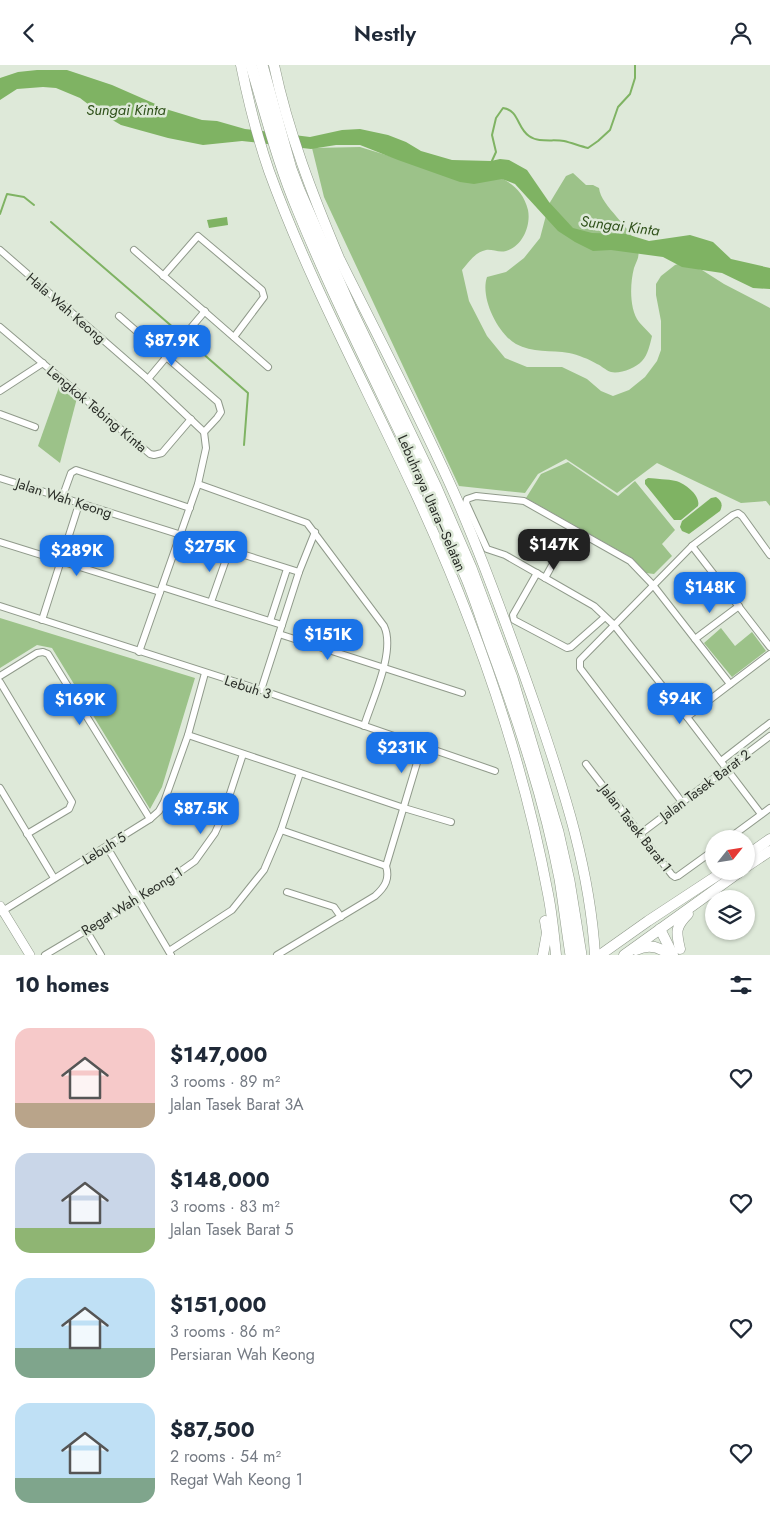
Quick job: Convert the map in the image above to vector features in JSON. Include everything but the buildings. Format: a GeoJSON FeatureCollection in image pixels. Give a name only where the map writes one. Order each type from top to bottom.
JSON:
{"type":"FeatureCollection","features":[{"type":"Feature","properties":{"kind":"highway","name":"Lebuhraya Utara–Selatan"},"geometry":{"type":"LineString","coordinates":[[251,65],[273,102]]}},
{"type":"Feature","properties":{"kind":"highway","name":"Lebuhraya Utara–Selatan"},"geometry":{"type":"LineString","coordinates":[[262,65],[292,170],[351,309],[435,485],[471,568],[501,647],[532,742],[558,832],[571,890],[581,955]]}},
{"type":"Feature","properties":{"kind":"highway","name":"Lebuhraya Utara–Selatan"},"geometry":{"type":"LineString","coordinates":[[292,170],[297,208],[333,292],[426,486],[471,589],[504,680],[524,741],[549,832],[560,880],[571,955]]}},
{"type":"Feature","properties":{"kind":"main road"},"geometry":{"type":"LineString","coordinates":[[241,65],[248,99],[269,170],[302,254],[416,494],[465,611],[517,764],[549,896],[556,955]]}},
{"type":"Feature","properties":{"kind":"main road"},"geometry":{"type":"LineString","coordinates":[[274,65],[273,102],[292,170],[339,258],[436,453],[494,591],[553,759],[578,845],[587,884],[596,955]]}},
{"type":"Feature","properties":{"kind":"main road"},"geometry":{"type":"LineString","coordinates":[[755,849],[770,839]]}},
{"type":"Feature","properties":{"kind":"main road"},"geometry":{"type":"LineString","coordinates":[[538,847],[547,933],[543,955]]}},
{"type":"Feature","properties":{"kind":"main road"},"geometry":{"type":"LineString","coordinates":[[755,861],[770,851]]}},
{"type":"Feature","properties":{"kind":"main road"},"geometry":{"type":"LineString","coordinates":[[600,955],[711,880]]}},
{"type":"Feature","properties":{"kind":"main road"},"geometry":{"type":"LineString","coordinates":[[714,890],[728,880]]}},
{"type":"Feature","properties":{"kind":"main road"},"geometry":{"type":"LineString","coordinates":[[625,955],[663,925],[705,896]]}},
{"type":"Feature","properties":{"kind":"main road"},"geometry":{"type":"LineString","coordinates":[[679,953],[677,932],[679,925],[705,897]]}},
{"type":"Feature","properties":{"kind":"main road"},"geometry":{"type":"LineString","coordinates":[[674,905],[664,915],[663,925],[679,953]]}},
{"type":"Feature","properties":{"kind":"main road"},"geometry":{"type":"LineString","coordinates":[[608,955],[651,925],[663,925]]}},
{"type":"Feature","properties":{"kind":"main road"},"geometry":{"type":"LineString","coordinates":[[625,955],[643,946],[660,948],[669,955]]}},
{"type":"Feature","properties":{"kind":"street"},"geometry":{"type":"LineString","coordinates":[[163,275],[198,236],[262,290],[264,297],[234,337]]}},
{"type":"Feature","properties":{"kind":"street","name":"Hala Wah Keong"},"geometry":{"type":"LineString","coordinates":[[0,250],[148,379],[204,432]]}},
{"type":"Feature","properties":{"kind":"street"},"geometry":{"type":"LineString","coordinates":[[134,250],[268,367]]}},
{"type":"Feature","properties":{"kind":"street"},"geometry":{"type":"LineString","coordinates":[[148,379],[205,311]]}},
{"type":"Feature","properties":{"kind":"street"},"geometry":{"type":"LineString","coordinates":[[119,316],[218,402],[221,407],[221,412],[217,418],[204,432],[206,448],[198,484],[139,652]]}},
{"type":"Feature","properties":{"kind":"street","name":"Lengkok Tebing Kinta"},"geometry":{"type":"LineString","coordinates":[[0,327],[150,454],[162,453],[191,419]]}},
{"type":"Feature","properties":{"kind":"street"},"geometry":{"type":"LineString","coordinates":[[0,391],[43,363]]}},
{"type":"Feature","properties":{"kind":"street"},"geometry":{"type":"LineString","coordinates":[[0,414],[36,427]]}},
{"type":"Feature","properties":{"kind":"street"},"geometry":{"type":"LineString","coordinates":[[62,498],[71,473],[76,470],[190,508]]}},
{"type":"Feature","properties":{"kind":"street","name":"Jalan Wah Keong"},"geometry":{"type":"LineString","coordinates":[[0,478],[299,572]]}},
{"type":"Feature","properties":{"kind":"street"},"geometry":{"type":"LineString","coordinates":[[198,484],[305,521],[384,626],[388,641],[383,667],[364,726]]}},
{"type":"Feature","properties":{"kind":"street"},"geometry":{"type":"LineString","coordinates":[[730,684],[653,585],[631,562],[524,501],[474,496],[469,498],[466,503],[489,551],[505,555],[591,603],[614,625],[761,814]]}},
{"type":"Feature","properties":{"kind":"street"},"geometry":{"type":"LineString","coordinates":[[42,620],[79,504]]}},
{"type":"Feature","properties":{"kind":"street"},"geometry":{"type":"LineString","coordinates":[[682,802],[580,668],[581,659],[692,546],[733,515],[738,513],[742,516],[770,555]]}},
{"type":"Feature","properties":{"kind":"street"},"geometry":{"type":"LineString","coordinates":[[545,578],[572,529]]}},
{"type":"Feature","properties":{"kind":"street"},"geometry":{"type":"LineString","coordinates":[[260,690],[299,572],[315,532]]}},
{"type":"Feature","properties":{"kind":"street"},"geometry":{"type":"LineString","coordinates":[[0,542],[161,590],[211,602],[282,625]]}},
{"type":"Feature","properties":{"kind":"street"},"geometry":{"type":"LineString","coordinates":[[692,546],[770,647]]}},
{"type":"Feature","properties":{"kind":"street"},"geometry":{"type":"LineString","coordinates":[[211,602],[229,551]]}},
{"type":"Feature","properties":{"kind":"street"},"geometry":{"type":"LineString","coordinates":[[270,621],[287,569]]}},
{"type":"Feature","properties":{"kind":"street"},"geometry":{"type":"LineString","coordinates":[[537,573],[513,615],[514,619],[567,648],[571,647],[605,617]]}},
{"type":"Feature","properties":{"kind":"street"},"geometry":{"type":"LineString","coordinates":[[695,639],[738,605]]}},
{"type":"Feature","properties":{"kind":"street","name":"Lebuh 3"},"geometry":{"type":"LineString","coordinates":[[0,606],[260,690],[495,771]]}},
{"type":"Feature","properties":{"kind":"street"},"geometry":{"type":"LineString","coordinates":[[279,634],[462,693]]}},
{"type":"Feature","properties":{"kind":"street"},"geometry":{"type":"LineString","coordinates":[[0,676],[37,653],[43,652],[48,654],[150,819]]}},
{"type":"Feature","properties":{"kind":"street"},"geometry":{"type":"LineString","coordinates":[[687,717],[770,654]]}},
{"type":"Feature","properties":{"kind":"street","name":"Lebuh 5"},"geometry":{"type":"LineString","coordinates":[[1,910],[107,847],[159,811],[188,735],[205,673]]}},
{"type":"Feature","properties":{"kind":"street"},"geometry":{"type":"LineString","coordinates":[[0,682],[72,802],[69,809],[27,834]]}},
{"type":"Feature","properties":{"kind":"street"},"geometry":{"type":"LineString","coordinates":[[721,761],[770,723]]}},
{"type":"Feature","properties":{"kind":"street"},"geometry":{"type":"LineString","coordinates":[[188,735],[243,755],[451,822]]}},
{"type":"Feature","properties":{"kind":"street","name":"Jalan Tasek Barat 2"},"geometry":{"type":"LineString","coordinates":[[640,834],[770,736]]}},
{"type":"Feature","properties":{"kind":"street"},"geometry":{"type":"LineString","coordinates":[[277,955],[341,917],[380,891],[388,878],[386,866],[422,746]]}},
{"type":"Feature","properties":{"kind":"street","name":"Regat Wah Keong 1"},"geometry":{"type":"LineString","coordinates":[[45,955],[138,899],[194,861],[215,833],[243,755]]}},
{"type":"Feature","properties":{"kind":"street","name":"Jalan Tasek Barat 1"},"geometry":{"type":"LineString","coordinates":[[586,764],[675,877],[705,856]]}},
{"type":"Feature","properties":{"kind":"street"},"geometry":{"type":"LineString","coordinates":[[107,847],[170,953],[232,910],[264,870],[281,830],[300,773]]}},
{"type":"Feature","properties":{"kind":"street"},"geometry":{"type":"LineString","coordinates":[[0,788],[54,878]]}},
{"type":"Feature","properties":{"kind":"street"},"geometry":{"type":"LineString","coordinates":[[740,830],[770,808]]}},
{"type":"Feature","properties":{"kind":"street"},"geometry":{"type":"LineString","coordinates":[[281,830],[386,866]]}},
{"type":"Feature","properties":{"kind":"street"},"geometry":{"type":"LineString","coordinates":[[287,892],[334,907],[341,917]]}},
{"type":"Feature","properties":{"kind":"street"},"geometry":{"type":"LineString","coordinates":[[1,910],[30,955]]}},
{"type":"Feature","properties":{"kind":"street"},"geometry":{"type":"LineString","coordinates":[[86,930],[101,955]]}},
{"type":"Feature","properties":{"kind":"shaded area"},"geometry":{"type":"Polygon","coordinates":[[[360,147],[399,159],[501,178],[515,187],[526,204],[529,216],[527,228],[521,240],[517,245],[506,251],[482,251],[472,258],[462,270],[469,301],[487,336],[505,358],[527,367],[562,367],[587,379],[601,391],[613,396],[629,390],[645,377],[657,361],[661,350],[661,321],[656,284],[661,276],[675,265],[681,263],[702,270],[770,308],[770,506],[766,501],[741,503],[657,463],[617,493],[566,459],[538,474],[525,493],[459,486],[324,197],[312,148],[360,147]]]}},
{"type":"Feature","properties":{"kind":"shaded area"},"geometry":{"type":"Polygon","coordinates":[[[573,173],[586,185],[593,185],[599,188],[605,202],[630,233],[638,250],[632,281],[631,296],[633,310],[639,322],[652,336],[644,359],[636,366],[623,371],[611,372],[591,360],[572,354],[522,347],[502,332],[488,304],[485,285],[487,277],[506,272],[524,258],[540,238],[549,204],[566,176],[573,173]]]}},
{"type":"Feature","properties":{"kind":"shaded area"},"geometry":{"type":"Polygon","coordinates":[[[65,385],[77,398],[60,463],[38,446],[59,387],[65,385]]]}},
{"type":"Feature","properties":{"kind":"shaded area"},"geometry":{"type":"Polygon","coordinates":[[[568,462],[618,496],[635,481],[675,530],[662,544],[672,556],[654,574],[646,573],[632,558],[526,498],[541,474],[568,462]]]}},
{"type":"Feature","properties":{"kind":"shaded area"},"geometry":{"type":"Polygon","coordinates":[[[0,618],[195,678],[162,787],[150,809],[52,648],[37,645],[0,668],[0,618]]]}},
{"type":"Feature","properties":{"kind":"shaded area"},"geometry":{"type":"Polygon","coordinates":[[[721,628],[735,646],[752,632],[766,651],[732,677],[704,643],[721,628]]]}},
{"type":"Feature","properties":{"kind":"water","name":"Sungai Kinta"},"geometry":{"type":"Polygon","coordinates":[[[67,70],[112,85],[169,110],[202,120],[217,121],[245,129],[310,137],[342,130],[360,129],[388,135],[406,142],[421,151],[452,160],[509,160],[527,170],[549,202],[573,228],[592,233],[626,234],[649,241],[690,235],[713,242],[731,259],[770,268],[770,289],[753,288],[722,273],[682,267],[663,257],[611,250],[593,251],[558,231],[515,184],[502,179],[474,184],[460,182],[360,145],[336,145],[311,149],[242,141],[203,145],[168,138],[121,125],[97,111],[80,98],[56,88],[17,89],[0,100],[0,78],[18,72],[67,70]]]}},
{"type":"Feature","properties":{"kind":"water"},"geometry":{"type":"Polygon","coordinates":[[[227,217],[228,225],[209,228],[207,220],[227,217]]]}},
{"type":"Feature","properties":{"kind":"water"},"geometry":{"type":"Polygon","coordinates":[[[648,478],[673,480],[684,485],[695,494],[698,506],[681,520],[674,520],[645,484],[645,480],[648,478]]]}},
{"type":"Feature","properties":{"kind":"water"},"geometry":{"type":"Polygon","coordinates":[[[716,497],[721,503],[720,511],[689,534],[682,531],[680,527],[682,521],[711,498],[716,497]]]}},
{"type":"Feature","properties":{"kind":"waterway"},"geometry":{"type":"LineString","coordinates":[[491,163],[496,152],[492,135],[496,118],[503,108],[512,112],[525,133],[533,138],[564,141],[588,148],[610,130],[618,107],[630,94],[635,78],[635,65]]}},
{"type":"Feature","properties":{"kind":"waterway"},"geometry":{"type":"LineString","coordinates":[[0,214],[7,194],[24,197],[34,205]]}},
{"type":"Feature","properties":{"kind":"waterway"},"geometry":{"type":"LineString","coordinates":[[51,222],[182,335]]}},
{"type":"Feature","properties":{"kind":"waterway"},"geometry":{"type":"LineString","coordinates":[[185,338],[248,393],[244,445]]}}]}
